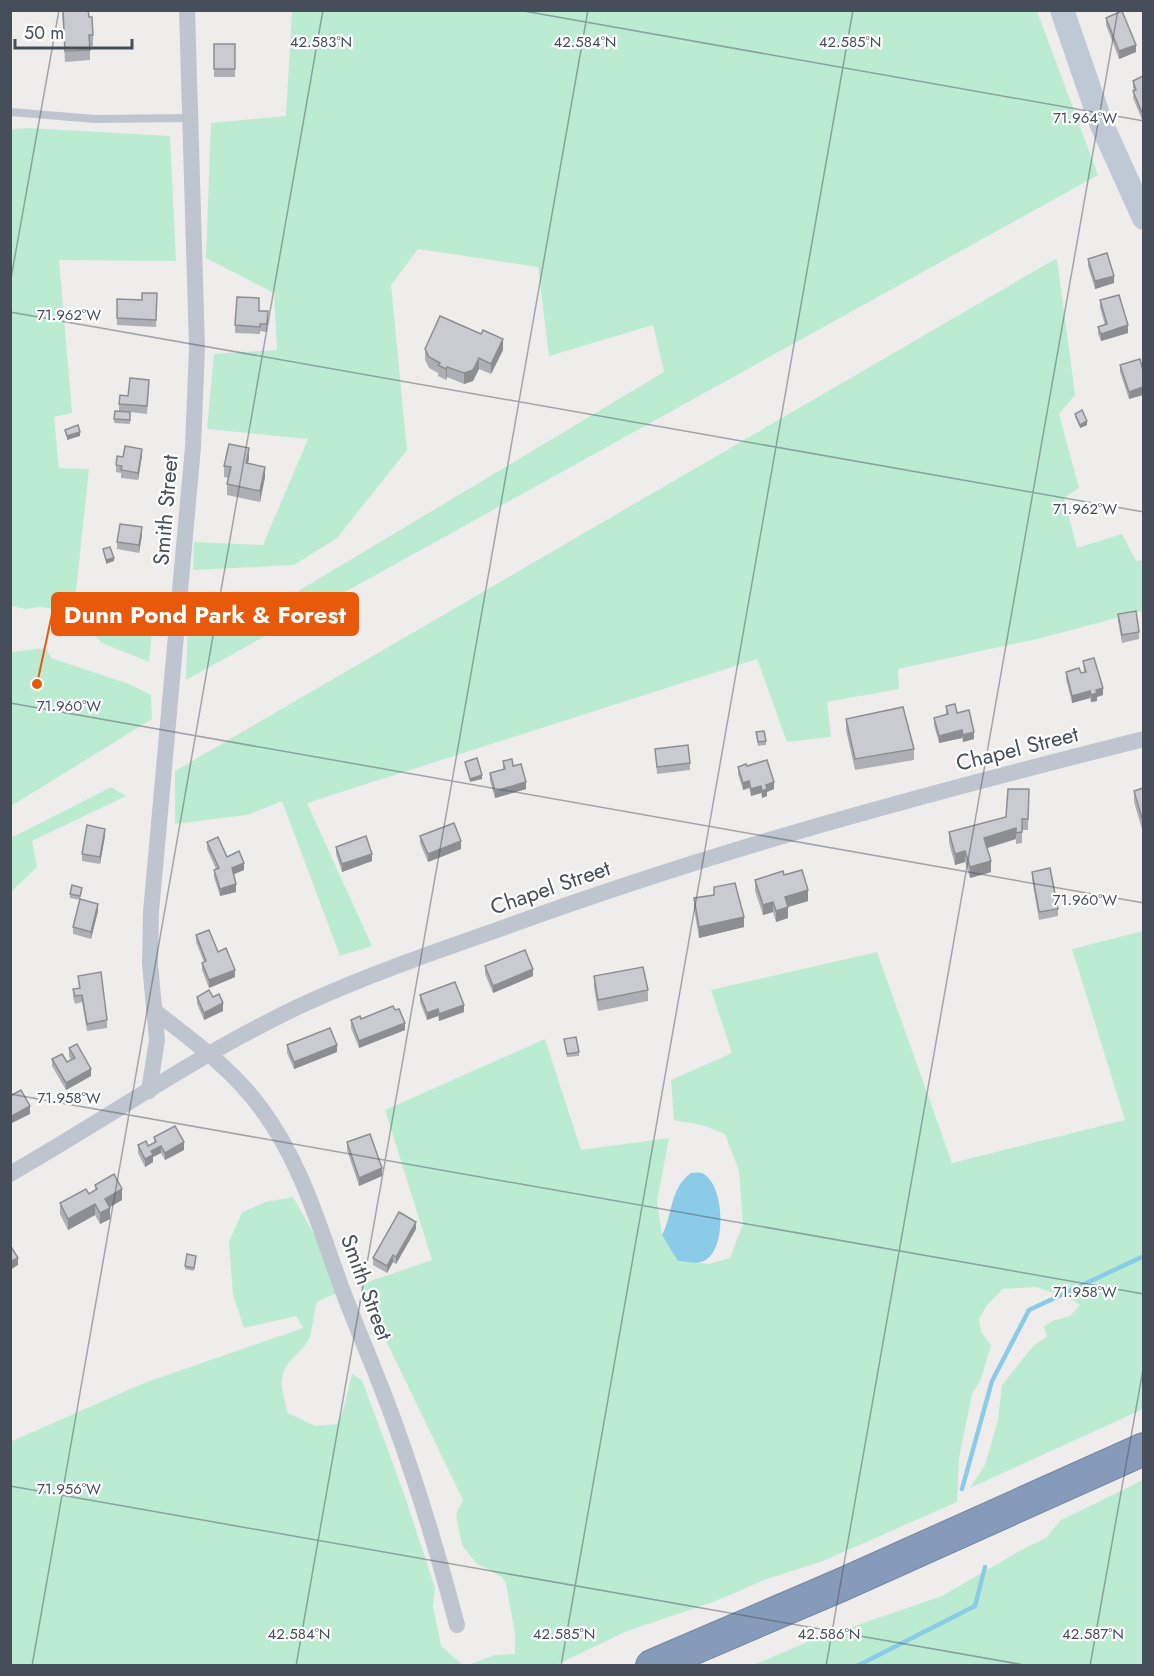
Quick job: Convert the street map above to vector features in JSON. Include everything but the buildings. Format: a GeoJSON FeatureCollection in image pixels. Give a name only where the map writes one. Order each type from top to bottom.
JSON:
{"type":"FeatureCollection","features":[{"type":"Feature","properties":{"kind":"highway"},"geometry":{"type":"LineString","coordinates":[[652,1665],[820,1594],[1143,1449]]}},
{"type":"Feature","properties":{"kind":"main road"},"geometry":{"type":"LineString","coordinates":[[1062,10],[1101,123],[1143,218]]}},
{"type":"Feature","properties":{"kind":"street","name":"Smith Street"},"geometry":{"type":"LineString","coordinates":[[149,1091],[156,1052],[156,1012],[150,964],[151,912],[193,447],[197,348],[187,10]]}},
{"type":"Feature","properties":{"kind":"street","name":"Chapel Street"},"geometry":{"type":"LineString","coordinates":[[10,1174],[209,1053],[295,1009],[355,983],[620,886],[836,819],[1143,739]]}},
{"type":"Feature","properties":{"kind":"street","name":"Smith Street"},"geometry":{"type":"LineString","coordinates":[[156,1012],[209,1053],[259,1106],[274,1127],[300,1173],[409,1464],[457,1624]]}},
{"type":"Feature","properties":{"kind":"lane"},"geometry":{"type":"LineString","coordinates":[[10,112],[95,118],[191,118]]}},
{"type":"Feature","properties":{"kind":"green space"},"geometry":{"type":"Polygon","coordinates":[[[292,11],[1037,11],[1098,175],[186,680],[188,611],[226,612],[295,593],[664,372],[653,325],[549,356],[538,267],[418,249],[391,285],[407,450],[337,538],[294,565],[193,570],[194,542],[263,545],[308,439],[207,429],[214,354],[277,350],[274,293],[206,258],[211,123],[286,116],[292,11]]]}},
{"type":"Feature","properties":{"kind":"green space"},"geometry":{"type":"Polygon","coordinates":[[[10,129],[170,136],[176,261],[59,260],[72,413],[54,417],[59,468],[89,469],[75,601],[154,608],[149,662],[102,643],[67,611],[11,606],[10,129]]]}},
{"type":"Feature","properties":{"kind":"green space"},"geometry":{"type":"Polygon","coordinates":[[[1057,258],[1075,395],[1059,414],[1079,488],[1064,498],[1077,548],[1122,534],[1136,561],[1143,560],[1143,611],[1037,639],[898,669],[899,689],[827,702],[831,737],[787,742],[757,659],[307,803],[372,946],[340,956],[282,801],[247,815],[175,824],[175,771],[1057,258]]]}},
{"type":"Feature","properties":{"kind":"green space"},"geometry":{"type":"Polygon","coordinates":[[[46,648],[51,658],[129,684],[151,695],[152,719],[11,806],[11,652],[46,648]]]}},
{"type":"Feature","properties":{"kind":"green space"},"geometry":{"type":"Polygon","coordinates":[[[111,787],[126,796],[32,841],[37,867],[11,892],[11,838],[111,787]]]}},
{"type":"Feature","properties":{"kind":"green space"},"geometry":{"type":"Polygon","coordinates":[[[1143,931],[1143,1409],[970,1488],[985,1465],[998,1420],[1002,1385],[1034,1345],[1047,1337],[1044,1326],[1070,1316],[1080,1305],[1069,1298],[1036,1287],[1003,1289],[987,1305],[979,1319],[981,1332],[991,1345],[981,1379],[972,1394],[959,1458],[957,1502],[823,1561],[767,1579],[713,1602],[627,1631],[556,1665],[468,1665],[495,1655],[515,1654],[515,1633],[506,1584],[502,1577],[476,1563],[462,1545],[456,1514],[463,1500],[359,1285],[432,1260],[385,1110],[545,1039],[581,1150],[669,1138],[657,1201],[662,1235],[678,1259],[708,1264],[730,1258],[743,1224],[739,1171],[725,1134],[702,1125],[674,1120],[671,1080],[732,1053],[711,990],[877,952],[952,1163],[1125,1120],[1072,949],[1143,931]]]}},
{"type":"Feature","properties":{"kind":"green space"},"geometry":{"type":"Polygon","coordinates":[[[293,1197],[314,1234],[337,1293],[317,1302],[309,1339],[286,1366],[282,1385],[288,1413],[315,1426],[337,1424],[343,1411],[352,1374],[362,1380],[403,1491],[435,1588],[433,1606],[441,1646],[463,1665],[11,1665],[10,1442],[144,1383],[303,1328],[296,1316],[244,1328],[233,1295],[229,1242],[242,1212],[266,1202],[293,1197]]]}},
{"type":"Feature","properties":{"kind":"green space"},"geometry":{"type":"Polygon","coordinates":[[[1143,1480],[1143,1665],[753,1665],[808,1642],[942,1596],[1046,1538],[1061,1520],[1143,1480]]]}},
{"type":"Feature","properties":{"kind":"water"},"geometry":{"type":"Polygon","coordinates":[[[691,1173],[701,1173],[709,1179],[719,1202],[720,1233],[716,1246],[710,1256],[699,1263],[678,1261],[662,1235],[675,1194],[684,1179],[691,1173]]]}},
{"type":"Feature","properties":{"kind":"waterway"},"geometry":{"type":"LineString","coordinates":[[962,1489],[992,1381],[1029,1310],[1144,1256]]}},
{"type":"Feature","properties":{"kind":"waterway"},"geometry":{"type":"LineString","coordinates":[[857,1666],[975,1606],[985,1567]]}},
{"type":"Feature","properties":{"kind":"place","name":"Dunn Pond Park & Forest"},"geometry":{"type":"Point","coordinates":[37,684]}}]}
